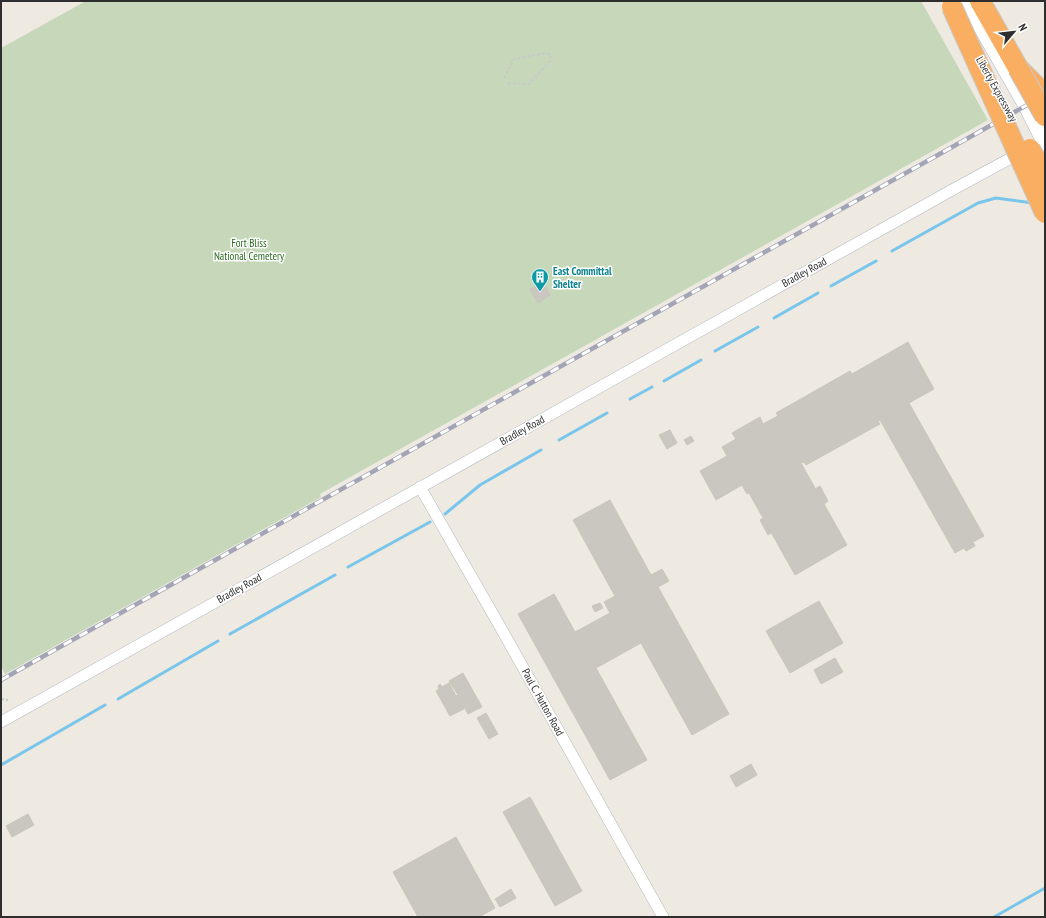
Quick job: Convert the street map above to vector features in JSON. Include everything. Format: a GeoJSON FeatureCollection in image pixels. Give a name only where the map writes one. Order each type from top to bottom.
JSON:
{"type":"FeatureCollection","features":[{"type":"Feature","properties":{"kind":"highway"},"geometry":{"type":"LineString","coordinates":[[980,1],[1045,116]]}},
{"type":"Feature","properties":{"kind":"highway"},"geometry":{"type":"LineString","coordinates":[[955,3],[1045,213]]}},
{"type":"Feature","properties":{"kind":"highway","name":"Liberty Expressway"},"geometry":{"type":"LineString","coordinates":[[955,3],[1045,177]]}},
{"type":"Feature","properties":{"kind":"highway"},"geometry":{"type":"LineString","coordinates":[[1018,68],[1045,95]]}},
{"type":"Feature","properties":{"kind":"main road"},"geometry":{"type":"LineString","coordinates":[[955,3],[1026,106],[1044,142]]}},
{"type":"Feature","properties":{"kind":"street","name":"Bradley Road"},"geometry":{"type":"LineString","coordinates":[[1,722],[945,193],[1044,142]]}},
{"type":"Feature","properties":{"kind":"street","name":"Paul C. Hutton Road"},"geometry":{"type":"LineString","coordinates":[[420,487],[663,917]]}},
{"type":"Feature","properties":{"kind":"path"},"geometry":{"type":"LineString","coordinates":[[504,78],[514,59],[546,52],[551,55],[550,61],[529,84],[507,82]]}},
{"type":"Feature","properties":{"kind":"path"},"geometry":{"type":"LineString","coordinates":[[1,699],[8,700]]}},
{"type":"Feature","properties":{"kind":"green space","name":"Fort Bliss National Cemetery"},"geometry":{"type":"Polygon","coordinates":[[[86,1],[921,1],[988,120],[320,494],[321,497],[5,674],[1,666],[1,48],[86,1]]]}},
{"type":"Feature","properties":{"kind":"building","name":"East Committal Shelter"},"geometry":{"type":"Polygon","coordinates":[[[542,282],[550,295],[538,303],[530,289],[542,282]]]}},
{"type":"Feature","properties":{"kind":"building"},"geometry":{"type":"Polygon","coordinates":[[[908,342],[934,389],[909,403],[984,536],[973,542],[975,546],[966,551],[964,548],[955,553],[880,420],[878,421],[880,424],[806,465],[804,462],[801,463],[847,545],[795,575],[749,493],[747,494],[742,485],[716,500],[700,471],[727,456],[722,447],[736,439],[732,433],[760,417],[763,424],[778,416],[776,413],[850,371],[852,374],[908,342]]]}},
{"type":"Feature","properties":{"kind":"building"},"geometry":{"type":"Polygon","coordinates":[[[670,430],[677,443],[667,449],[659,435],[670,430]]]}},
{"type":"Feature","properties":{"kind":"building"},"geometry":{"type":"Polygon","coordinates":[[[691,436],[694,441],[687,445],[684,440],[691,436]]]}},
{"type":"Feature","properties":{"kind":"building"},"geometry":{"type":"Polygon","coordinates":[[[820,486],[828,501],[824,504],[815,489],[820,486]]]}},
{"type":"Feature","properties":{"kind":"building"},"geometry":{"type":"Polygon","coordinates":[[[610,500],[651,575],[662,569],[669,581],[658,587],[729,714],[692,735],[641,643],[596,668],[647,760],[610,780],[518,614],[554,594],[575,632],[610,613],[604,602],[615,596],[573,520],[610,500]]]}},
{"type":"Feature","properties":{"kind":"building"},"geometry":{"type":"Polygon","coordinates":[[[763,518],[771,533],[768,535],[760,520],[763,518]]]}},
{"type":"Feature","properties":{"kind":"building"},"geometry":{"type":"Polygon","coordinates":[[[819,601],[843,643],[790,673],[766,631],[819,601]]]}},
{"type":"Feature","properties":{"kind":"building"},"geometry":{"type":"Polygon","coordinates":[[[600,603],[603,608],[595,612],[592,606],[600,603]]]}},
{"type":"Feature","properties":{"kind":"building"},"geometry":{"type":"Polygon","coordinates":[[[835,658],[843,672],[821,684],[814,670],[835,658]]]}},
{"type":"Feature","properties":{"kind":"building"},"geometry":{"type":"Polygon","coordinates":[[[463,673],[482,707],[468,714],[463,707],[464,709],[450,716],[436,691],[439,689],[438,686],[440,684],[442,687],[449,683],[456,696],[458,695],[449,681],[463,673]]]}},
{"type":"Feature","properties":{"kind":"building"},"geometry":{"type":"Polygon","coordinates":[[[486,713],[498,734],[489,739],[477,718],[486,713]]]}},
{"type":"Feature","properties":{"kind":"building"},"geometry":{"type":"Polygon","coordinates":[[[751,764],[757,775],[736,787],[730,776],[751,764]]]}},
{"type":"Feature","properties":{"kind":"building"},"geometry":{"type":"Polygon","coordinates":[[[530,797],[582,891],[555,906],[503,812],[530,797]]]}},
{"type":"Feature","properties":{"kind":"building"},"geometry":{"type":"Polygon","coordinates":[[[28,814],[34,825],[12,837],[6,826],[28,814]]]}},
{"type":"Feature","properties":{"kind":"building"},"geometry":{"type":"Polygon","coordinates":[[[456,837],[495,908],[479,917],[418,917],[393,872],[456,837]]]}},
{"type":"Feature","properties":{"kind":"building"},"geometry":{"type":"Polygon","coordinates":[[[511,889],[516,898],[500,907],[495,899],[511,889]]]}},
{"type":"Feature","properties":{"kind":"waterway"},"geometry":{"type":"LineString","coordinates":[[892,251],[978,203],[996,198],[1033,203]]}},
{"type":"Feature","properties":{"kind":"waterway"},"geometry":{"type":"LineString","coordinates":[[831,286],[876,261]]}},
{"type":"Feature","properties":{"kind":"waterway"},"geometry":{"type":"LineString","coordinates":[[774,318],[818,293]]}},
{"type":"Feature","properties":{"kind":"waterway"},"geometry":{"type":"LineString","coordinates":[[715,351],[758,327]]}},
{"type":"Feature","properties":{"kind":"waterway"},"geometry":{"type":"LineString","coordinates":[[664,381],[701,360]]}},
{"type":"Feature","properties":{"kind":"waterway"},"geometry":{"type":"LineString","coordinates":[[630,399],[652,387]]}},
{"type":"Feature","properties":{"kind":"waterway"},"geometry":{"type":"LineString","coordinates":[[559,440],[607,413]]}},
{"type":"Feature","properties":{"kind":"waterway"},"geometry":{"type":"LineString","coordinates":[[445,514],[480,485],[541,450]]}},
{"type":"Feature","properties":{"kind":"waterway"},"geometry":{"type":"LineString","coordinates":[[348,567],[430,522]]}},
{"type":"Feature","properties":{"kind":"waterway"},"geometry":{"type":"LineString","coordinates":[[230,634],[335,575]]}},
{"type":"Feature","properties":{"kind":"waterway"},"geometry":{"type":"LineString","coordinates":[[118,699],[218,641]]}},
{"type":"Feature","properties":{"kind":"waterway"},"geometry":{"type":"LineString","coordinates":[[1,765],[105,705]]}},
{"type":"Feature","properties":{"kind":"waterway"},"geometry":{"type":"LineString","coordinates":[[994,917],[1045,888]]}},
{"type":"Feature","properties":{"kind":"railway"},"geometry":{"type":"LineString","coordinates":[[1,680],[1045,95]]}},
{"type":"Feature","properties":{"kind":"place","name":"East Committal Shelter"},"geometry":{"type":"Point","coordinates":[540,292]}}]}
